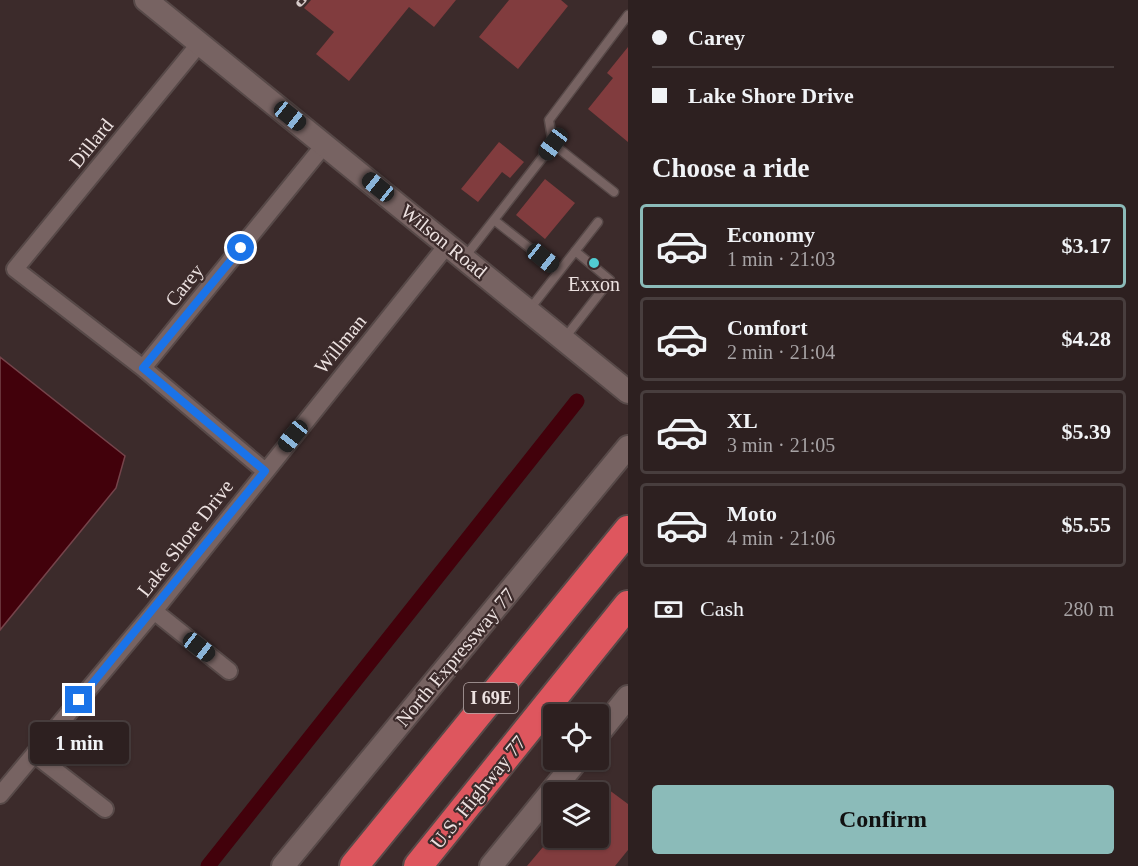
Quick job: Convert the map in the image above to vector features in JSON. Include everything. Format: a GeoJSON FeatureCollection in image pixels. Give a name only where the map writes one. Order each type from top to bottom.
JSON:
{"type":"FeatureCollection","features":[{"type":"Feature","properties":{"kind":"highway","name":"I 69E"},"geometry":{"type":"LineString","coordinates":[[354,866],[628,530]]}},
{"type":"Feature","properties":{"kind":"highway","name":"U.S. Highway 77"},"geometry":{"type":"LineString","coordinates":[[418,866],[628,605]]}},
{"type":"Feature","properties":{"kind":"main road","name":"Wilson Road"},"geometry":{"type":"LineString","coordinates":[[146,0],[628,392]]}},
{"type":"Feature","properties":{"kind":"main road","name":"North Expressway 77"},"geometry":{"type":"LineString","coordinates":[[283,866],[628,447]]}},
{"type":"Feature","properties":{"kind":"main road"},"geometry":{"type":"LineString","coordinates":[[609,720],[628,697]]}},
{"type":"Feature","properties":{"kind":"main road"},"geometry":{"type":"LineString","coordinates":[[491,866],[570,770]]}},
{"type":"Feature","properties":{"kind":"street","name":"Dillard"},"geometry":{"type":"LineString","coordinates":[[143,368],[15,269],[200,43]]}},
{"type":"Feature","properties":{"kind":"street","name":"Carey"},"geometry":{"type":"LineString","coordinates":[[143,368],[325,144]]}},
{"type":"Feature","properties":{"kind":"street","name":"Willman"},"geometry":{"type":"LineString","coordinates":[[265,471],[456,251]]}},
{"type":"Feature","properties":{"kind":"street"},"geometry":{"type":"LineString","coordinates":[[143,368],[265,471]]}},
{"type":"Feature","properties":{"kind":"street","name":"Lake Shore Drive"},"geometry":{"type":"LineString","coordinates":[[0,795],[154,611],[265,471]]}},
{"type":"Feature","properties":{"kind":"street"},"geometry":{"type":"LineString","coordinates":[[154,611],[230,671]]}},
{"type":"Feature","properties":{"kind":"street"},"geometry":{"type":"LineString","coordinates":[[34,754],[105,809]]}},
{"type":"Feature","properties":{"kind":"lane"},"geometry":{"type":"LineString","coordinates":[[614,192],[553,144],[549,120],[628,15]]}},
{"type":"Feature","properties":{"kind":"lane"},"geometry":{"type":"LineString","coordinates":[[456,251],[494,220],[553,144]]}},
{"type":"Feature","properties":{"kind":"lane"},"geometry":{"type":"LineString","coordinates":[[494,220],[559,271]]}},
{"type":"Feature","properties":{"kind":"lane"},"geometry":{"type":"LineString","coordinates":[[528,310],[598,222]]}},
{"type":"Feature","properties":{"kind":"lane"},"geometry":{"type":"LineString","coordinates":[[564,339],[610,280],[575,251]]}},
{"type":"Feature","properties":{"kind":"shaded area"},"geometry":{"type":"Polygon","coordinates":[[[0,357],[125,456],[116,488],[0,630],[0,357]]]}},
{"type":"Feature","properties":{"kind":"building"},"geometry":{"type":"Polygon","coordinates":[[[311,0],[456,0],[434,27],[409,7],[349,81],[316,54],[334,32],[304,8],[311,0]]]}},
{"type":"Feature","properties":{"kind":"building"},"geometry":{"type":"Polygon","coordinates":[[[509,0],[561,0],[568,6],[518,69],[479,37],[509,0]]]}},
{"type":"Feature","properties":{"kind":"building"},"geometry":{"type":"Polygon","coordinates":[[[628,47],[628,142],[588,109],[613,78],[607,73],[628,47]]]}},
{"type":"Feature","properties":{"kind":"building"},"geometry":{"type":"Polygon","coordinates":[[[499,142],[524,162],[510,178],[502,172],[478,202],[461,189],[499,142]]]}},
{"type":"Feature","properties":{"kind":"building"},"geometry":{"type":"Polygon","coordinates":[[[545,179],[575,203],[545,239],[516,215],[545,179]]]}},
{"type":"Feature","properties":{"kind":"building"},"geometry":{"type":"Polygon","coordinates":[[[609,790],[628,804],[628,850],[615,866],[527,866],[543,847],[609,848],[609,790]]]}},
{"type":"Feature","properties":{"kind":"waterway"},"geometry":{"type":"LineString","coordinates":[[208,866],[577,401]]}},
{"type":"Feature","properties":{"kind":"railway"},"geometry":{"type":"LineString","coordinates":[[300,3],[303,0]]}},
{"type":"Feature","properties":{"kind":"place","name":"Exxon"},"geometry":{"type":"Point","coordinates":[594,263]}},
{"type":"Feature","properties":{"kind":"route"},"geometry":{"type":"LineString","coordinates":[[79,700],[154,611],[265,471],[143,368],[241,248]]}}]}
